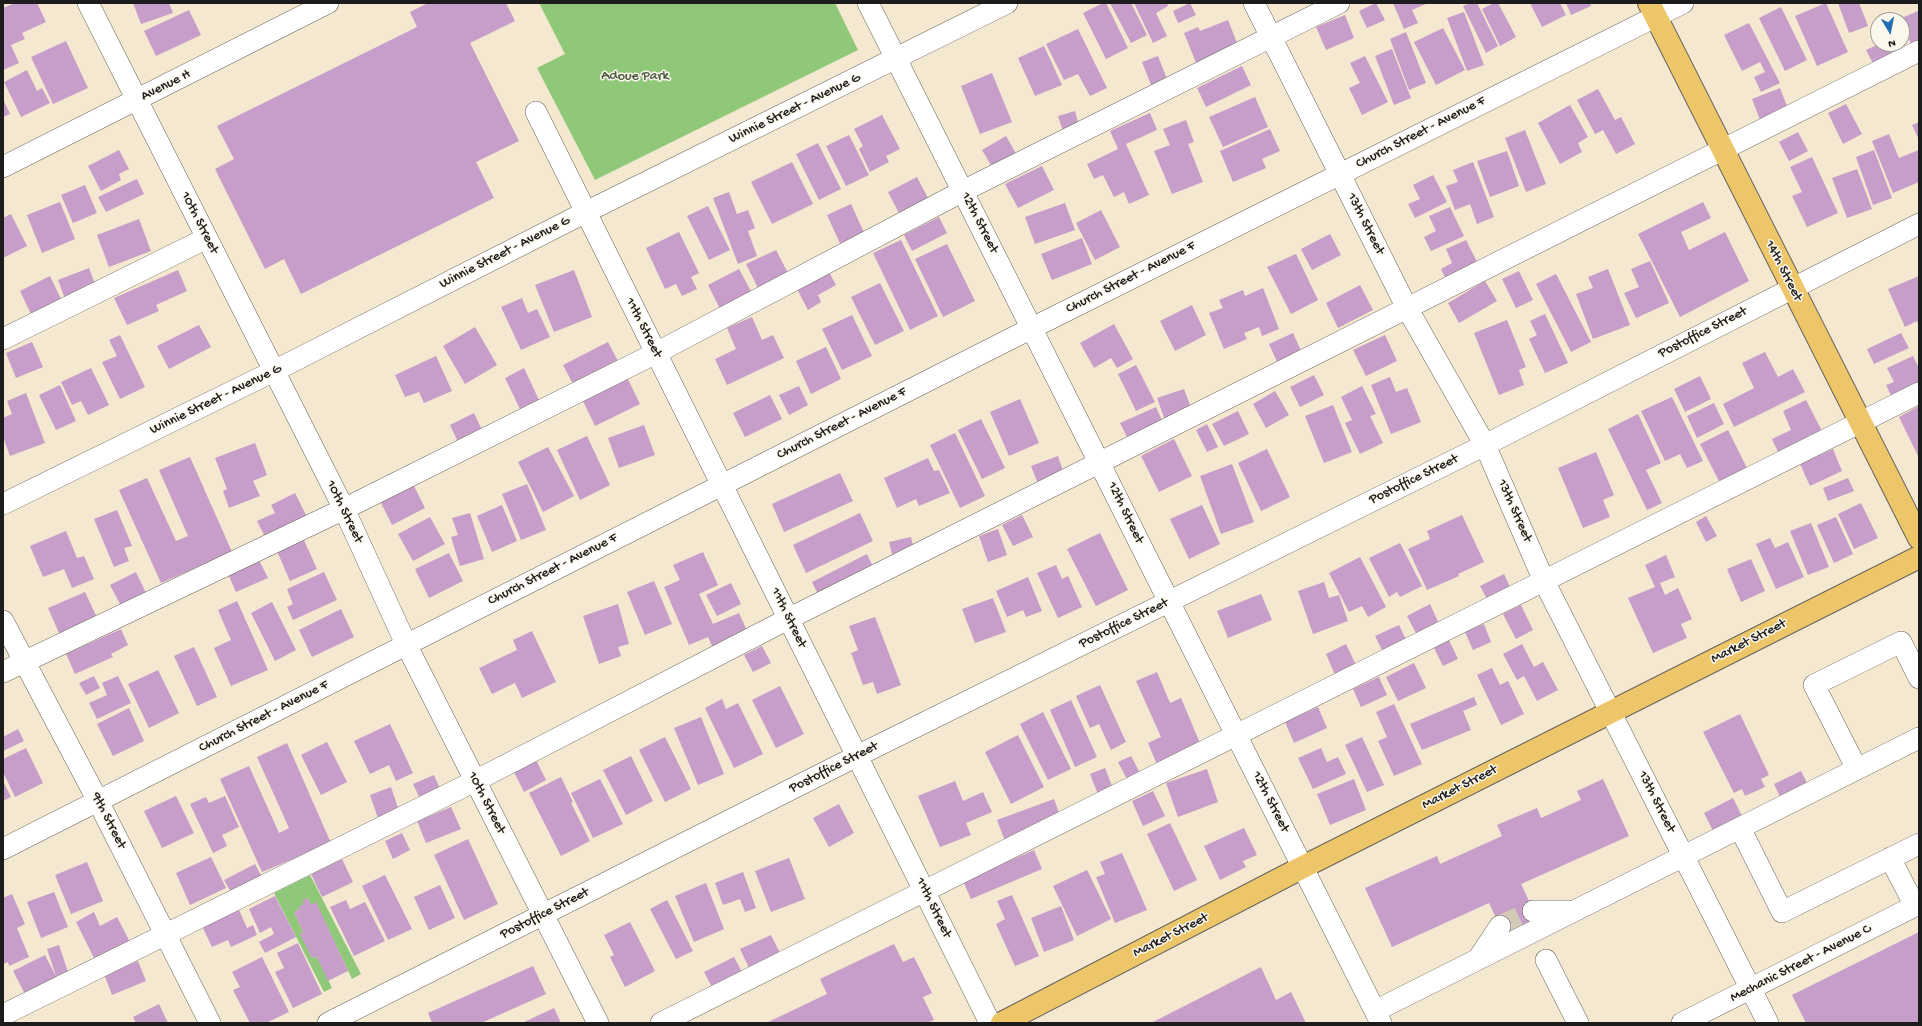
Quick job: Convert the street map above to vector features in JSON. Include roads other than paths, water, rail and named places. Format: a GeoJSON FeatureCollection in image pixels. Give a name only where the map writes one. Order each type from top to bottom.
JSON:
{"type":"FeatureCollection","features":[{"type":"Feature","properties":{"kind":"main road","name":"14th Street"},"geometry":{"type":"LineString","coordinates":[[1652,10],[1919,538]]}},
{"type":"Feature","properties":{"kind":"main road","name":"Market Street"},"geometry":{"type":"LineString","coordinates":[[1002,1023],[1303,867],[1919,557]]}},
{"type":"Feature","properties":{"kind":"street","name":"10th Street"},"geometry":{"type":"LineString","coordinates":[[88,3],[344,509],[406,644],[598,1023]]}},
{"type":"Feature","properties":{"kind":"street","name":"Avenue H"},"geometry":{"type":"LineString","coordinates":[[3,167],[328,3]]}},
{"type":"Feature","properties":{"kind":"street","name":"12th Street"},"geometry":{"type":"LineString","coordinates":[[868,3],[1378,1017]]}},
{"type":"Feature","properties":{"kind":"street","name":"Winnie Street - Avenue G"},"geometry":{"type":"LineString","coordinates":[[3,504],[274,371],[586,212],[1007,3]]}},
{"type":"Feature","properties":{"kind":"street","name":"13th Street"},"geometry":{"type":"LineString","coordinates":[[1254,3],[1407,308],[1485,445],[1544,581],[1768,1023]]}},
{"type":"Feature","properties":{"kind":"street"},"geometry":{"type":"LineString","coordinates":[[3,672],[344,509],[656,353],[963,191],[1339,3]]}},
{"type":"Feature","properties":{"kind":"street","name":"Church Street - Avenue F"},"geometry":{"type":"LineString","coordinates":[[3,849],[406,644],[1340,174],[1652,10],[1683,3]]}},
{"type":"Feature","properties":{"kind":"street"},"geometry":{"type":"LineString","coordinates":[[3,1015],[475,781],[788,619],[1919,52]]}},
{"type":"Feature","properties":{"kind":"street","name":"11th Street"},"geometry":{"type":"LineString","coordinates":[[536,112],[990,1023]]}},
{"type":"Feature","properties":{"kind":"street","name":"Postoffice Street"},"geometry":{"type":"LineString","coordinates":[[328,1023],[857,756],[1485,445],[1919,224]]}},
{"type":"Feature","properties":{"kind":"street"},"geometry":{"type":"LineString","coordinates":[[3,339],[207,238]]}},
{"type":"Feature","properties":{"kind":"street"},"geometry":{"type":"LineString","coordinates":[[661,1023],[1919,393]]}},
{"type":"Feature","properties":{"kind":"street","name":"9th Street"},"geometry":{"type":"LineString","coordinates":[[3,621],[23,662],[98,801],[210,1023]]}},
{"type":"Feature","properties":{"kind":"street"},"geometry":{"type":"LineString","coordinates":[[1857,769],[1814,685],[1901,642],[1919,678]]}},
{"type":"Feature","properties":{"kind":"street"},"geometry":{"type":"LineString","coordinates":[[1378,1017],[1478,959],[1919,738]]}},
{"type":"Feature","properties":{"kind":"street"},"geometry":{"type":"LineString","coordinates":[[1740,828],[1782,912],[1919,844]]}},
{"type":"Feature","properties":{"kind":"street"},"geometry":{"type":"LineString","coordinates":[[1890,858],[1917,905]]}},
{"type":"Feature","properties":{"kind":"street","name":"Mechanic Street - Avenue C"},"geometry":{"type":"LineString","coordinates":[[1682,1023],[1917,905]]}},
{"type":"Feature","properties":{"kind":"street"},"geometry":{"type":"LineString","coordinates":[[1533,911],[1574,911]]}},
{"type":"Feature","properties":{"kind":"street"},"geometry":{"type":"LineString","coordinates":[[1478,959],[1500,926]]}},
{"type":"Feature","properties":{"kind":"street"},"geometry":{"type":"LineString","coordinates":[[1546,960],[1578,1023]]}},
{"type":"Feature","properties":{"kind":"tunnel"},"geometry":{"type":"LineString","coordinates":[[1500,926],[1533,911]]}},
{"type":"Feature","properties":{"kind":"park label","name":"Adoue Park"},"geometry":{"type":"Point","coordinates":[635,77]}}]}
